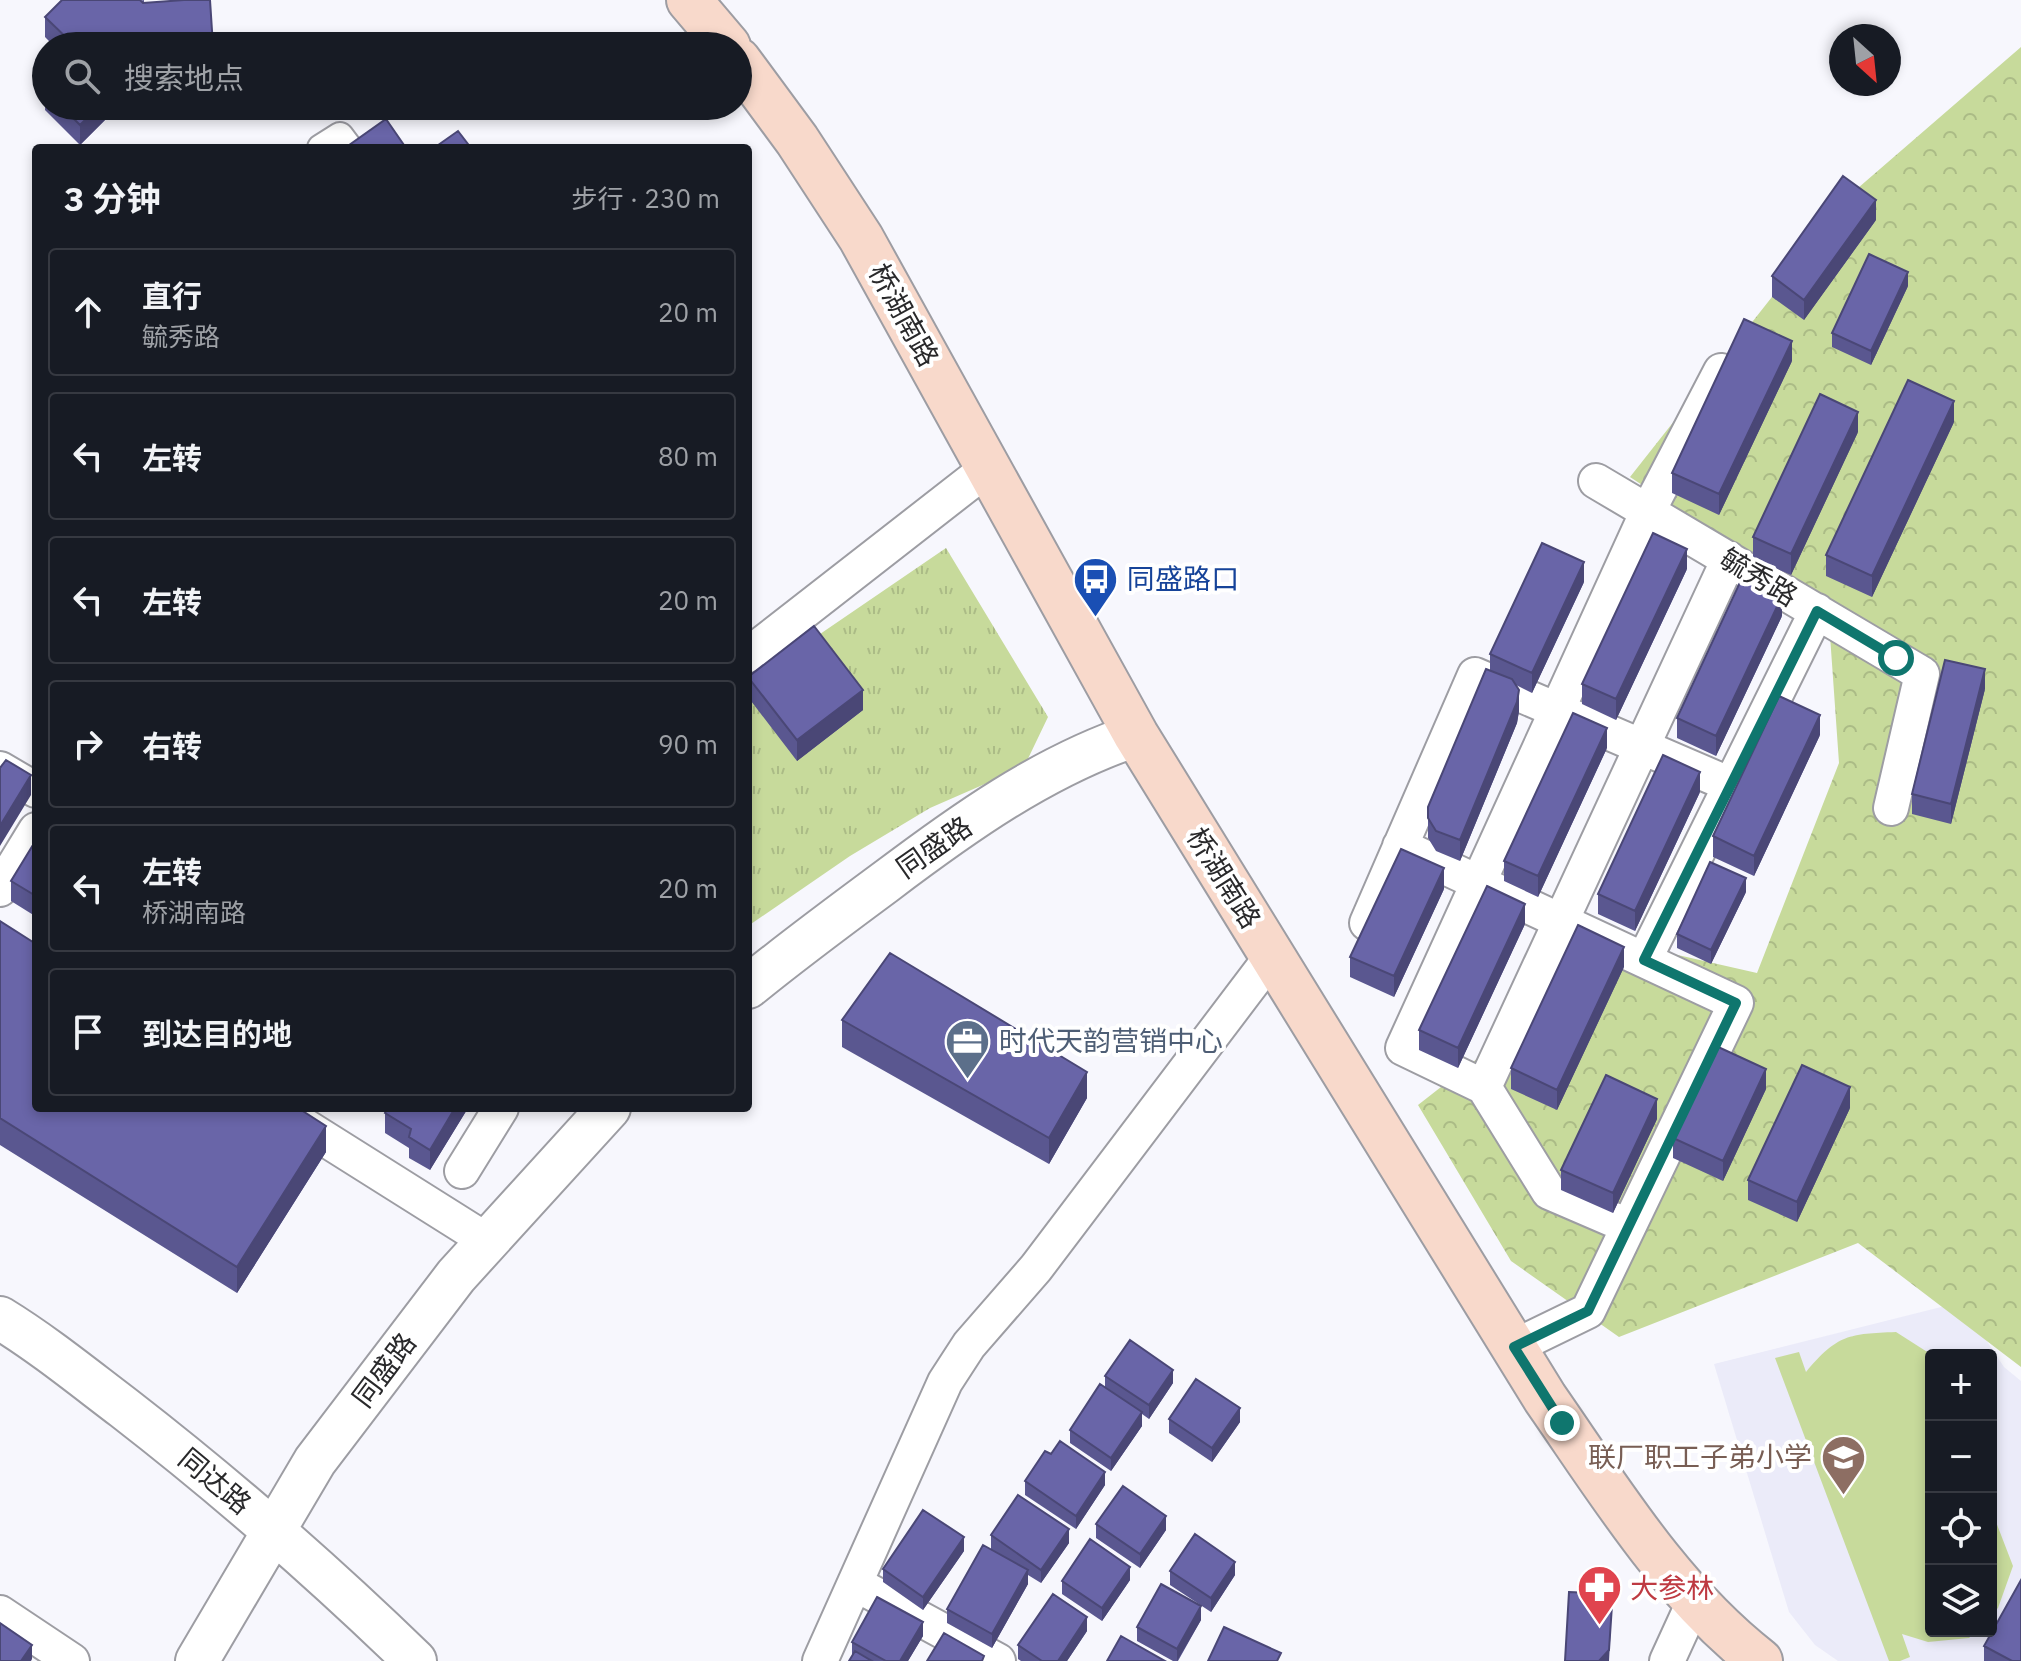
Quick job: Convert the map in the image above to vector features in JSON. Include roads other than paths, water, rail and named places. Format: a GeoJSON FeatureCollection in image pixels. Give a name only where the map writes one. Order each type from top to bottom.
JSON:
{"type":"FeatureCollection","features":[{"type":"Feature","properties":{"kind":"main road"},"geometry":{"type":"LineString","coordinates":[[689,0],[716,32]]}},
{"type":"Feature","properties":{"kind":"main road","name":"桥湖南路"},"geometry":{"type":"LineString","coordinates":[[752,79],[797,140],[861,238],[1136,735],[1545,1398],[1616,1500],[1694,1602],[1729,1637],[1760,1661]]}},
{"type":"Feature","properties":{"kind":"street"},"geometry":{"type":"LineString","coordinates":[[327,144],[340,136],[346,144]]}},
{"type":"Feature","properties":{"kind":"street"},"geometry":{"type":"LineString","coordinates":[[1628,1226],[1549,1192],[1484,1087],[1403,1048],[1648,511],[1721,371]]}},
{"type":"Feature","properties":{"kind":"street"},"geometry":{"type":"LineString","coordinates":[[752,652],[988,468]]}},
{"type":"Feature","properties":{"kind":"street","name":"毓秀路"},"geometry":{"type":"LineString","coordinates":[[1596,481],[1922,674],[1891,808]]}},
{"type":"Feature","properties":{"kind":"street"},"geometry":{"type":"LineString","coordinates":[[1484,1087],[1729,559]]}},
{"type":"Feature","properties":{"kind":"street"},"geometry":{"type":"LineString","coordinates":[[1644,960],[1817,611]]}},
{"type":"Feature","properties":{"kind":"street"},"geometry":{"type":"LineString","coordinates":[[1367,923],[1475,675],[1731,785]]}},
{"type":"Feature","properties":{"kind":"street","name":"同盛路"},"geometry":{"type":"LineString","coordinates":[[752,984],[946,836],[1058,766],[1136,735]]}},
{"type":"Feature","properties":{"kind":"street"},"geometry":{"type":"LineString","coordinates":[[0,769],[32,788]]}},
{"type":"Feature","properties":{"kind":"street"},"geometry":{"type":"LineString","coordinates":[[0,889],[32,837]]}},
{"type":"Feature","properties":{"kind":"street"},"geometry":{"type":"LineString","coordinates":[[1400,846],[1736,1003],[1588,1311],[1514,1347]]}},
{"type":"Feature","properties":{"kind":"street"},"geometry":{"type":"LineString","coordinates":[[820,1661],[945,1382],[969,1345],[1036,1268],[1273,955]]}},
{"type":"Feature","properties":{"kind":"street"},"geometry":{"type":"LineString","coordinates":[[282,1112],[473,1232]]}},
{"type":"Feature","properties":{"kind":"street"},"geometry":{"type":"LineString","coordinates":[[462,1171],[499,1112]]}},
{"type":"Feature","properties":{"kind":"street","name":"同盛路"},"geometry":{"type":"LineString","coordinates":[[197,1661],[315,1461],[456,1276],[605,1112]]}},
{"type":"Feature","properties":{"kind":"street","name":"同达路"},"geometry":{"type":"LineString","coordinates":[[0,1318],[33,1338],[184,1454],[342,1591],[415,1661]]}},
{"type":"Feature","properties":{"kind":"street"},"geometry":{"type":"LineString","coordinates":[[856,1584],[998,1661]]}},
{"type":"Feature","properties":{"kind":"street"},"geometry":{"type":"LineString","coordinates":[[1667,1661],[1694,1602]]}},
{"type":"Feature","properties":{"kind":"street"},"geometry":{"type":"LineString","coordinates":[[0,1613],[72,1661]]}},
{"type":"Feature","properties":{"kind":"place","name":"同盛路口"},"geometry":{"type":"Point","coordinates":[1096,618]}},
{"type":"Feature","properties":{"kind":"place","name":"时代天韵营销中心"},"geometry":{"type":"Point","coordinates":[968,1080]}},
{"type":"Feature","properties":{"kind":"place","name":"联厂职工子弟小学"},"geometry":{"type":"Point","coordinates":[1843,1496]}},
{"type":"Feature","properties":{"kind":"place","name":"大参林"},"geometry":{"type":"Point","coordinates":[1599,1627]}}]}
